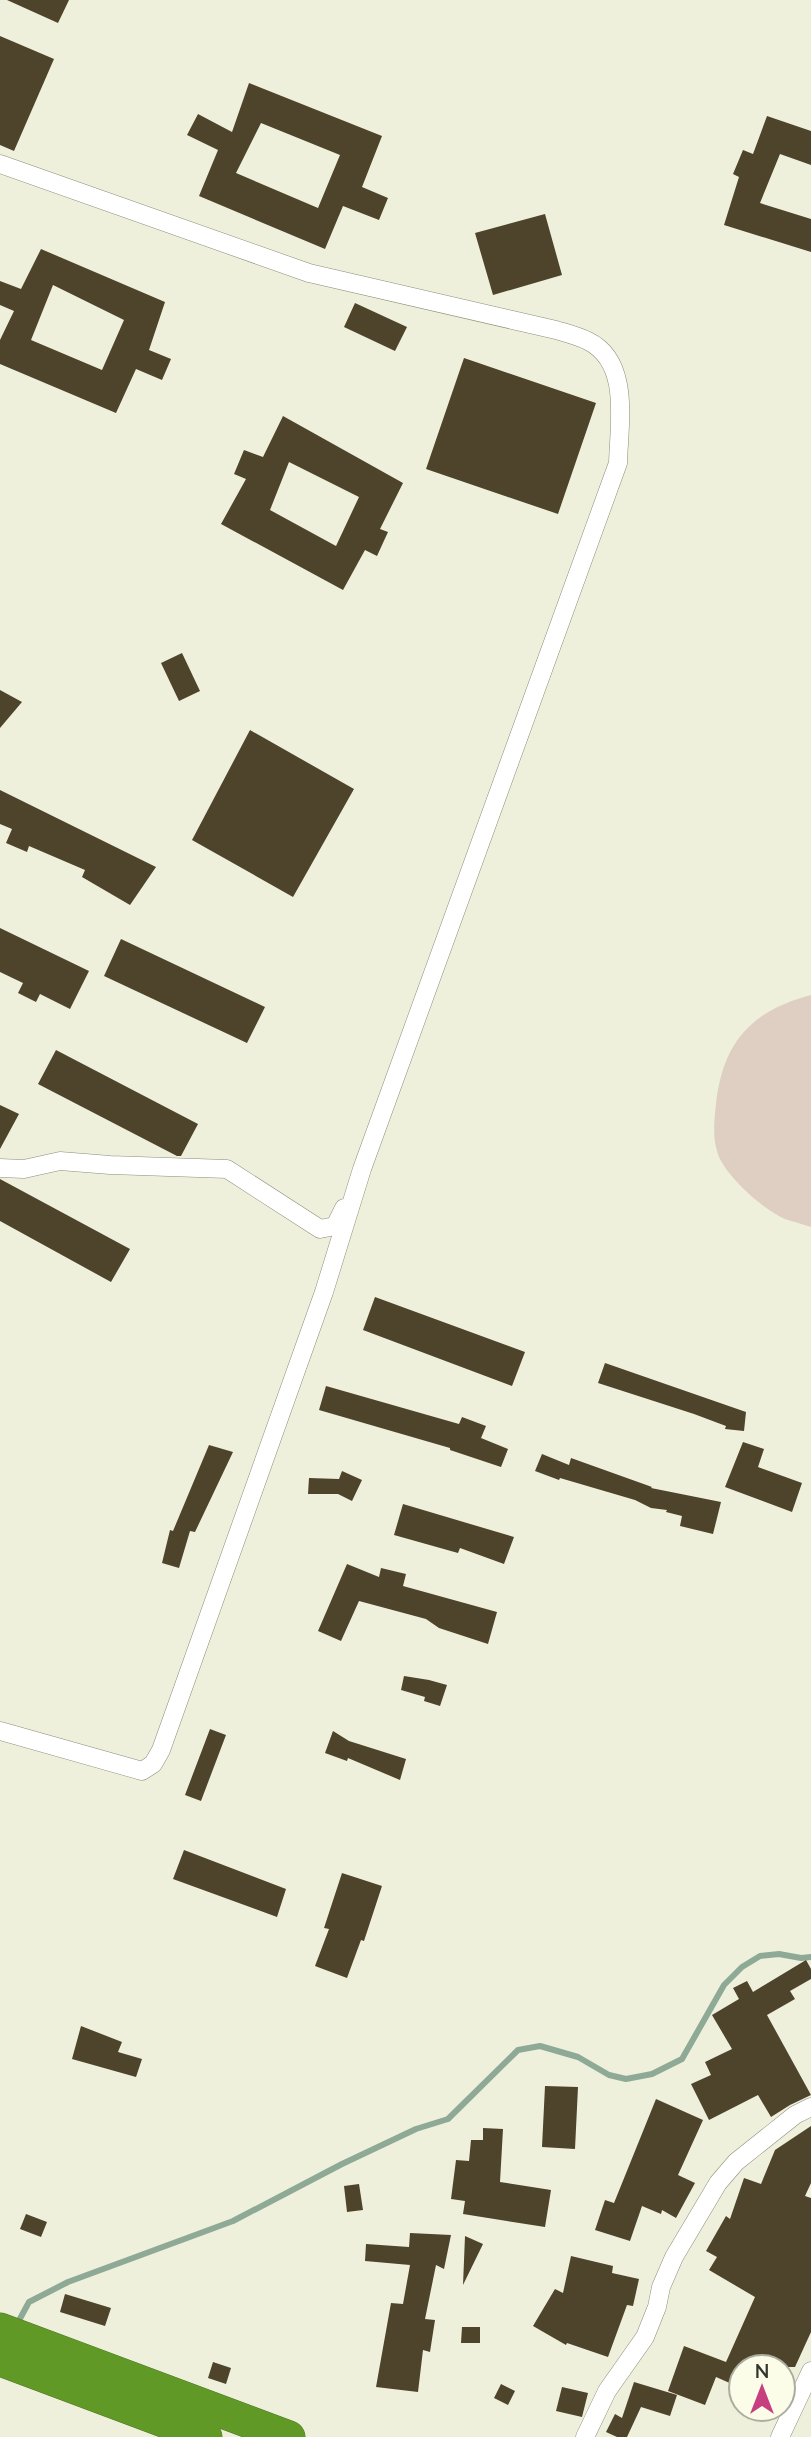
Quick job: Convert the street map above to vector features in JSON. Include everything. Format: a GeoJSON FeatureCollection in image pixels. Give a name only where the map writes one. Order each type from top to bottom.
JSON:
{"type":"FeatureCollection","features":[{"type":"Feature","properties":{"kind":"highway"},"geometry":{"type":"LineString","coordinates":[[0,2329],[17,2356],[206,2437]]}},
{"type":"Feature","properties":{"kind":"highway"},"geometry":{"type":"LineString","coordinates":[[17,2356],[289,2437]]}},
{"type":"Feature","properties":{"kind":"street"},"geometry":{"type":"LineString","coordinates":[[0,164],[309,273],[556,330],[588,341],[601,350],[615,372],[620,399],[618,463],[362,1170],[324,1293],[161,1750],[153,1764],[142,1771],[0,1731]]}},
{"type":"Feature","properties":{"kind":"street"},"geometry":{"type":"LineString","coordinates":[[0,1168],[24,1169],[60,1161],[110,1166],[227,1169],[320,1229],[335,1226],[362,1170]]}},
{"type":"Feature","properties":{"kind":"street"},"geometry":{"type":"LineString","coordinates":[[585,2437],[607,2391],[645,2337],[674,2257],[718,2183],[736,2162],[795,2115],[811,2107]]}},
{"type":"Feature","properties":{"kind":"street"},"geometry":{"type":"LineString","coordinates":[[780,2437],[811,2371]]}},
{"type":"Feature","properties":{"kind":"shaded area"},"geometry":{"type":"Polygon","coordinates":[[[811,995],[811,1227],[776,1214],[738,1184],[719,1157],[714,1131],[720,1082],[733,1046],[756,1020],[772,1010],[811,995]]]}},
{"type":"Feature","properties":{"kind":"building"},"geometry":{"type":"Polygon","coordinates":[[[7,0],[69,0],[58,23],[7,0]]]}},
{"type":"Feature","properties":{"kind":"building"},"geometry":{"type":"Polygon","coordinates":[[[0,36],[54,59],[14,151],[0,145],[0,36]]]}},
{"type":"Feature","properties":{"kind":"building"},"geometry":{"type":"Polygon","coordinates":[[[249,83],[382,136],[362,187],[388,198],[379,220],[343,206],[325,249],[199,196],[218,150],[187,135],[198,114],[232,132],[249,83]],[[261,123],[236,173],[318,208],[340,155],[261,123]]]}},
{"type":"Feature","properties":{"kind":"building"},"geometry":{"type":"Polygon","coordinates":[[[767,116],[811,131],[811,165],[780,154],[760,203],[811,219],[811,252],[724,225],[739,177],[733,174],[743,150],[753,154],[767,116]]]}},
{"type":"Feature","properties":{"kind":"building"},"geometry":{"type":"Polygon","coordinates":[[[545,214],[562,275],[493,295],[475,233],[545,214]]]}},
{"type":"Feature","properties":{"kind":"building"},"geometry":{"type":"Polygon","coordinates":[[[41,249],[165,302],[149,350],[171,359],[162,380],[136,369],[116,413],[0,364],[0,340],[14,311],[0,305],[0,281],[21,289],[41,249]],[[53,285],[31,340],[102,370],[124,320],[53,285]]]}},
{"type":"Feature","properties":{"kind":"building"},"geometry":{"type":"Polygon","coordinates":[[[355,303],[407,327],[395,351],[344,327],[355,303]]]}},
{"type":"Feature","properties":{"kind":"building"},"geometry":{"type":"Polygon","coordinates":[[[464,358],[596,403],[558,514],[426,469],[464,358]]]}},
{"type":"Feature","properties":{"kind":"building"},"geometry":{"type":"Polygon","coordinates":[[[283,416],[403,483],[380,529],[388,532],[377,556],[365,550],[343,590],[221,524],[246,479],[234,474],[244,450],[263,457],[283,416]],[[289,462],[270,510],[336,546],[359,497],[289,462]]]}},
{"type":"Feature","properties":{"kind":"building"},"geometry":{"type":"Polygon","coordinates":[[[182,653],[200,691],[179,701],[161,663],[182,653]]]}},
{"type":"Feature","properties":{"kind":"building"},"geometry":{"type":"Polygon","coordinates":[[[0,690],[22,702],[0,728],[0,690]]]}},
{"type":"Feature","properties":{"kind":"building"},"geometry":{"type":"Polygon","coordinates":[[[250,730],[354,789],[293,897],[192,840],[250,730]]]}},
{"type":"Feature","properties":{"kind":"building"},"geometry":{"type":"Polygon","coordinates":[[[0,790],[156,867],[130,905],[82,877],[85,870],[29,846],[27,852],[6,843],[12,829],[0,824],[0,790]]]}},
{"type":"Feature","properties":{"kind":"building"},"geometry":{"type":"Polygon","coordinates":[[[0,928],[89,971],[70,1009],[40,994],[36,1002],[18,993],[23,983],[0,972],[0,928]]]}},
{"type":"Feature","properties":{"kind":"building"},"geometry":{"type":"Polygon","coordinates":[[[121,939],[265,1007],[247,1043],[104,976],[121,939]]]}},
{"type":"Feature","properties":{"kind":"building"},"geometry":{"type":"Polygon","coordinates":[[[56,1050],[198,1124],[181,1156],[38,1084],[56,1050]]]}},
{"type":"Feature","properties":{"kind":"building"},"geometry":{"type":"Polygon","coordinates":[[[0,1105],[19,1114],[0,1149],[0,1105]]]}},
{"type":"Feature","properties":{"kind":"building"},"geometry":{"type":"Polygon","coordinates":[[[0,1179],[130,1249],[111,1282],[0,1221],[0,1179]]]}},
{"type":"Feature","properties":{"kind":"building"},"geometry":{"type":"Polygon","coordinates":[[[375,1297],[525,1352],[512,1386],[363,1330],[375,1297]]]}},
{"type":"Feature","properties":{"kind":"building"},"geometry":{"type":"Polygon","coordinates":[[[605,1363],[746,1412],[744,1431],[725,1429],[726,1426],[694,1414],[598,1383],[605,1363]]]}},
{"type":"Feature","properties":{"kind":"building"},"geometry":{"type":"Polygon","coordinates":[[[326,1386],[459,1424],[462,1417],[486,1426],[481,1438],[508,1449],[501,1467],[450,1448],[319,1410],[326,1386]]]}},
{"type":"Feature","properties":{"kind":"building"},"geometry":{"type":"Polygon","coordinates":[[[743,1442],[764,1449],[758,1467],[802,1483],[792,1512],[725,1487],[743,1442]]]}},
{"type":"Feature","properties":{"kind":"building"},"geometry":{"type":"Polygon","coordinates":[[[209,1445],[233,1452],[195,1532],[190,1531],[179,1568],[162,1563],[170,1530],[173,1531],[209,1445]]]}},
{"type":"Feature","properties":{"kind":"building"},"geometry":{"type":"Polygon","coordinates":[[[542,1454],[569,1465],[571,1458],[651,1488],[721,1502],[713,1534],[680,1526],[682,1516],[666,1512],[667,1510],[651,1508],[635,1500],[535,1471],[542,1454]]]}},
{"type":"Feature","properties":{"kind":"building"},"geometry":{"type":"Polygon","coordinates":[[[342,1471],[362,1480],[352,1501],[338,1494],[308,1494],[309,1478],[339,1479],[342,1471]]]}},
{"type":"Feature","properties":{"kind":"building"},"geometry":{"type":"Polygon","coordinates":[[[403,1504],[514,1537],[504,1564],[460,1548],[458,1553],[394,1535],[403,1504]]]}},
{"type":"Feature","properties":{"kind":"building"},"geometry":{"type":"Polygon","coordinates":[[[347,1564],[379,1577],[381,1568],[406,1574],[403,1586],[497,1612],[488,1644],[439,1628],[426,1619],[359,1601],[341,1641],[318,1631],[347,1564]]]}},
{"type":"Feature","properties":{"kind":"building"},"geometry":{"type":"Polygon","coordinates":[[[404,1676],[447,1685],[440,1706],[424,1701],[425,1697],[401,1690],[404,1676]]]}},
{"type":"Feature","properties":{"kind":"building"},"geometry":{"type":"Polygon","coordinates":[[[210,1729],[226,1735],[201,1801],[185,1795],[210,1729]]]}},
{"type":"Feature","properties":{"kind":"building"},"geometry":{"type":"Polygon","coordinates":[[[333,1731],[349,1741],[406,1759],[400,1780],[348,1758],[347,1761],[325,1753],[333,1731]]]}},
{"type":"Feature","properties":{"kind":"building"},"geometry":{"type":"Polygon","coordinates":[[[184,1850],[286,1889],[277,1917],[173,1879],[184,1850]]]}},
{"type":"Feature","properties":{"kind":"building"},"geometry":{"type":"Polygon","coordinates":[[[342,1873],[382,1886],[364,1941],[361,1940],[347,1978],[315,1966],[329,1929],[324,1928],[342,1873]]]}},
{"type":"Feature","properties":{"kind":"building"},"geometry":{"type":"Polygon","coordinates":[[[806,1960],[811,1969],[811,1979],[790,1991],[795,1999],[767,2015],[811,2095],[771,2117],[758,2095],[709,2120],[691,2084],[711,2075],[705,2062],[732,2049],[712,2015],[739,1999],[733,1988],[747,1981],[753,1992],[806,1960]]]}},
{"type":"Feature","properties":{"kind":"building"},"geometry":{"type":"Polygon","coordinates":[[[81,2026],[122,2042],[118,2052],[142,2059],[136,2077],[72,2059],[81,2026]]]}},
{"type":"Feature","properties":{"kind":"building"},"geometry":{"type":"Polygon","coordinates":[[[545,2086],[578,2087],[575,2149],[542,2147],[545,2086]]]}},
{"type":"Feature","properties":{"kind":"building"},"geometry":{"type":"Polygon","coordinates":[[[656,2099],[703,2120],[678,2175],[695,2183],[676,2218],[662,2210],[661,2214],[642,2206],[630,2241],[595,2230],[605,2200],[614,2203],[656,2099]]]}},
{"type":"Feature","properties":{"kind":"building"},"geometry":{"type":"Polygon","coordinates":[[[811,2126],[811,2183],[805,2196],[811,2198],[811,2332],[797,2363],[797,2353],[730,2353],[755,2297],[709,2270],[717,2257],[706,2251],[726,2216],[730,2219],[744,2178],[761,2184],[775,2150],[811,2126]]]}},
{"type":"Feature","properties":{"kind":"building"},"geometry":{"type":"Polygon","coordinates":[[[483,2128],[503,2129],[500,2182],[551,2190],[545,2227],[463,2214],[465,2201],[451,2199],[456,2160],[469,2161],[471,2140],[483,2140],[483,2128]]]}},
{"type":"Feature","properties":{"kind":"building"},"geometry":{"type":"Polygon","coordinates":[[[359,2184],[363,2210],[347,2212],[344,2186],[359,2184]]]}},
{"type":"Feature","properties":{"kind":"building"},"geometry":{"type":"Polygon","coordinates":[[[26,2214],[47,2222],[41,2237],[20,2229],[26,2214]]]}},
{"type":"Feature","properties":{"kind":"building"},"geometry":{"type":"Polygon","coordinates":[[[410,2233],[451,2235],[444,2269],[436,2265],[425,2319],[435,2320],[430,2352],[423,2350],[418,2392],[376,2387],[391,2303],[403,2304],[410,2265],[365,2261],[366,2244],[409,2247],[410,2233]]]}},
{"type":"Feature","properties":{"kind":"building"},"geometry":{"type":"Polygon","coordinates":[[[465,2236],[483,2244],[463,2285],[465,2236]]]}},
{"type":"Feature","properties":{"kind":"building"},"geometry":{"type":"Polygon","coordinates":[[[571,2256],[613,2266],[612,2273],[639,2279],[633,2306],[627,2305],[608,2357],[567,2343],[566,2345],[533,2326],[555,2289],[563,2293],[571,2256]]]}},
{"type":"Feature","properties":{"kind":"building"},"geometry":{"type":"Polygon","coordinates":[[[65,2294],[111,2308],[105,2326],[60,2312],[65,2294]]]}},
{"type":"Feature","properties":{"kind":"building"},"geometry":{"type":"Polygon","coordinates":[[[462,2327],[480,2327],[480,2343],[461,2343],[462,2327]]]}},
{"type":"Feature","properties":{"kind":"building"},"geometry":{"type":"Polygon","coordinates":[[[684,2346],[726,2362],[727,2360],[727,2382],[716,2377],[705,2405],[668,2391],[684,2346]]]}},
{"type":"Feature","properties":{"kind":"building"},"geometry":{"type":"Polygon","coordinates":[[[213,2362],[231,2368],[226,2384],[208,2378],[213,2362]]]}},
{"type":"Feature","properties":{"kind":"building"},"geometry":{"type":"Polygon","coordinates":[[[634,2382],[677,2395],[670,2416],[641,2407],[627,2437],[617,2437],[606,2432],[615,2414],[622,2418],[634,2382]]]}},
{"type":"Feature","properties":{"kind":"building"},"geometry":{"type":"Polygon","coordinates":[[[501,2384],[515,2391],[508,2405],[494,2398],[501,2384]]]}},
{"type":"Feature","properties":{"kind":"building"},"geometry":{"type":"Polygon","coordinates":[[[562,2387],[588,2393],[582,2417],[556,2411],[562,2387]]]}},
{"type":"Feature","properties":{"kind":"waterway"},"geometry":{"type":"LineString","coordinates":[[16,2326],[29,2302],[68,2282],[233,2221],[342,2164],[416,2129],[448,2119],[518,2050],[540,2046],[578,2057],[609,2075],[626,2079],[652,2074],[682,2059],[724,1985],[742,1967],[760,1956],[779,1954],[811,1957]]}}]}
